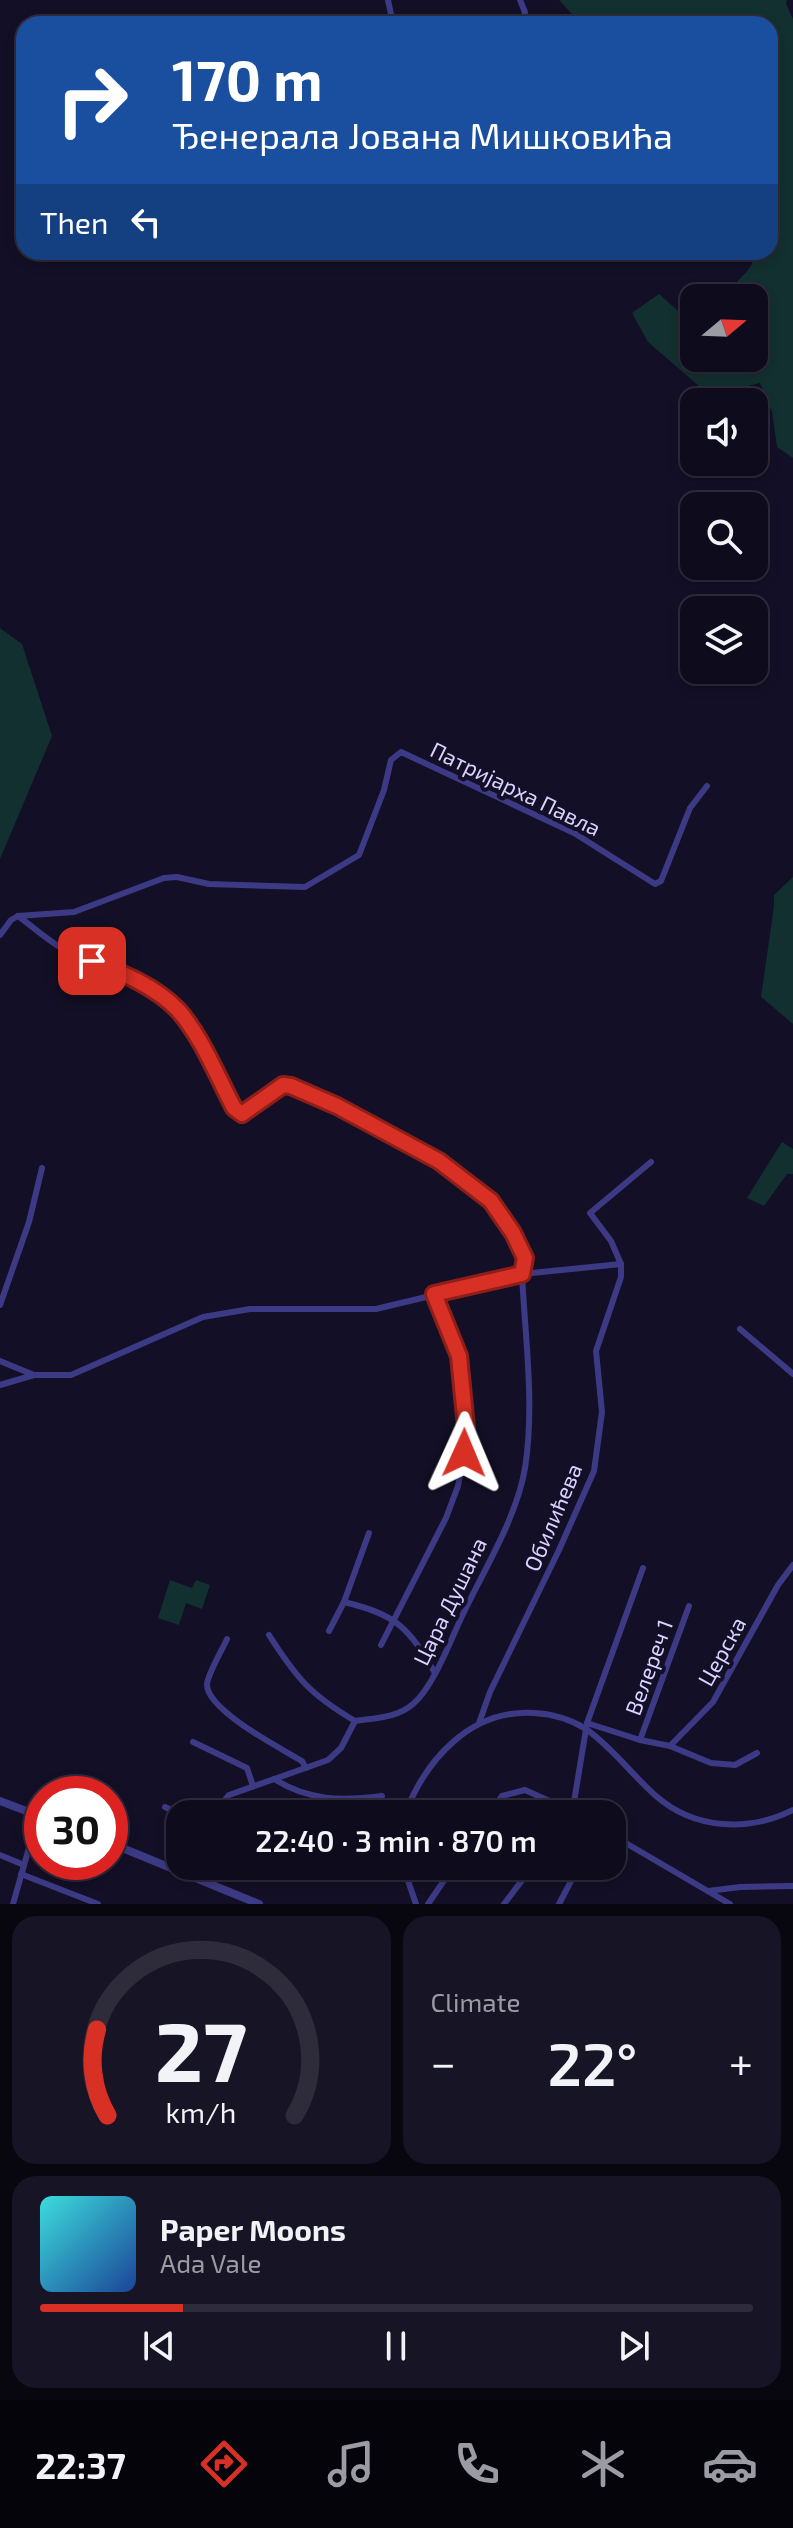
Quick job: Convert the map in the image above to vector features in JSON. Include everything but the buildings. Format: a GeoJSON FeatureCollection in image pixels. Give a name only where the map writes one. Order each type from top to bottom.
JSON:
{"type":"FeatureCollection","features":[{"type":"Feature","properties":{"kind":"street","name":"Патријарха Павла"},"geometry":{"type":"LineString","coordinates":[[18,916],[74,912],[164,878],[177,877],[209,884],[305,887],[359,855],[384,790],[391,760],[401,752],[574,833],[655,884],[661,881],[690,808],[707,786]]}},
{"type":"Feature","properties":{"kind":"street"},"geometry":{"type":"LineString","coordinates":[[0,935],[18,916]]}},
{"type":"Feature","properties":{"kind":"street","name":"Цара Душана"},"geometry":{"type":"LineString","coordinates":[[18,916],[63,949],[121,972],[177,1009],[191,1028],[234,1108],[242,1114],[283,1085],[337,1106],[439,1161],[491,1201],[513,1233],[525,1258],[522,1274],[528,1406],[525,1469],[515,1502],[435,1673],[416,1702],[391,1716],[355,1721]]}},
{"type":"Feature","properties":{"kind":"street"},"geometry":{"type":"LineString","coordinates":[[0,1385],[34,1375],[71,1375],[203,1317],[250,1309],[376,1309],[522,1274],[621,1264],[611,1241],[590,1213],[651,1162]]}},
{"type":"Feature","properties":{"kind":"street"},"geometry":{"type":"LineString","coordinates":[[0,1305],[29,1222],[42,1168]]}},
{"type":"Feature","properties":{"kind":"street","name":"Обилићева"},"geometry":{"type":"LineString","coordinates":[[479,1723],[490,1692],[594,1471],[602,1412],[596,1351],[621,1277],[621,1264]]}},
{"type":"Feature","properties":{"kind":"street"},"geometry":{"type":"LineString","coordinates":[[381,1645],[446,1518],[458,1486],[464,1453],[466,1427],[459,1356],[434,1294]]}},
{"type":"Feature","properties":{"kind":"street"},"geometry":{"type":"LineString","coordinates":[[740,1329],[793,1374]]}},
{"type":"Feature","properties":{"kind":"street"},"geometry":{"type":"LineString","coordinates":[[0,1361],[34,1375]]}},
{"type":"Feature","properties":{"kind":"street"},"geometry":{"type":"LineString","coordinates":[[329,1631],[344,1602],[369,1533]]}},
{"type":"Feature","properties":{"kind":"street","name":"Церска"},"geometry":{"type":"LineString","coordinates":[[670,1746],[713,1702],[778,1585],[793,1565]]}},
{"type":"Feature","properties":{"kind":"street"},"geometry":{"type":"LineString","coordinates":[[576,1800],[586,1726],[643,1568]]}},
{"type":"Feature","properties":{"kind":"street"},"geometry":{"type":"LineString","coordinates":[[344,1602],[374,1610],[394,1620],[419,1645],[435,1673]]}},
{"type":"Feature","properties":{"kind":"street","name":"Велереч 1"},"geometry":{"type":"LineString","coordinates":[[640,1740],[689,1606]]}},
{"type":"Feature","properties":{"kind":"street"},"geometry":{"type":"LineString","coordinates":[[225,1800],[229,1795],[323,1763],[334,1756],[349,1736],[355,1721],[310,1691],[269,1635]]}},
{"type":"Feature","properties":{"kind":"street"},"geometry":{"type":"LineString","coordinates":[[227,1639],[207,1684],[210,1695],[232,1717],[302,1761],[306,1768]]}},
{"type":"Feature","properties":{"kind":"street"},"geometry":{"type":"LineString","coordinates":[[412,1800],[441,1752],[479,1723],[501,1715],[525,1712],[550,1714],[670,1746],[711,1763],[735,1765],[757,1753]]}},
{"type":"Feature","properties":{"kind":"street"},"geometry":{"type":"LineString","coordinates":[[586,1726],[657,1797],[696,1820],[715,1824],[759,1823],[793,1810]]}},
{"type":"Feature","properties":{"kind":"street"},"geometry":{"type":"LineString","coordinates":[[193,1742],[247,1768],[253,1786]]}},
{"type":"Feature","properties":{"kind":"street"},"geometry":{"type":"LineString","coordinates":[[274,1779],[302,1793],[329,1800],[382,1796]]}},
{"type":"Feature","properties":{"kind":"street"},"geometry":{"type":"LineString","coordinates":[[499,1800],[502,1796],[525,1790],[546,1800]]}},
{"type":"Feature","properties":{"kind":"street"},"geometry":{"type":"LineString","coordinates":[[0,1801],[24,1810]]}},
{"type":"Feature","properties":{"kind":"street"},"geometry":{"type":"LineString","coordinates":[[626,1843],[730,1904]]}},
{"type":"Feature","properties":{"kind":"street"},"geometry":{"type":"LineString","coordinates":[[128,1849],[192,1872],[259,1904]]}},
{"type":"Feature","properties":{"kind":"street"},"geometry":{"type":"LineString","coordinates":[[0,1855],[24,1865],[13,1904]]}},
{"type":"Feature","properties":{"kind":"street"},"geometry":{"type":"LineString","coordinates":[[21,1874],[98,1904]]}},
{"type":"Feature","properties":{"kind":"street"},"geometry":{"type":"LineString","coordinates":[[408,1880],[416,1904]]}},
{"type":"Feature","properties":{"kind":"street"},"geometry":{"type":"LineString","coordinates":[[428,1904],[444,1880]]}},
{"type":"Feature","properties":{"kind":"street"},"geometry":{"type":"LineString","coordinates":[[504,1904],[522,1880]]}},
{"type":"Feature","properties":{"kind":"street"},"geometry":{"type":"LineString","coordinates":[[559,1904],[572,1880]]}},
{"type":"Feature","properties":{"kind":"street"},"geometry":{"type":"LineString","coordinates":[[708,1891],[793,1886]]}},
{"type":"Feature","properties":{"kind":"green space"},"geometry":{"type":"Polygon","coordinates":[[[559,0],[787,0],[793,19],[793,458],[777,447],[768,388],[762,388],[760,383],[745,388],[706,388],[683,372],[768,372],[768,284],[735,284],[754,260],[778,260],[778,16],[574,16],[559,0]]]}},
{"type":"Feature","properties":{"kind":"green space"},"geometry":{"type":"Polygon","coordinates":[[[659,294],[680,313],[680,370],[648,342],[632,313],[659,294]]]}},
{"type":"Feature","properties":{"kind":"green space"},"geometry":{"type":"Polygon","coordinates":[[[0,628],[22,644],[52,736],[0,859],[0,628]]]}},
{"type":"Feature","properties":{"kind":"green space"},"geometry":{"type":"Polygon","coordinates":[[[793,877],[793,1024],[761,997],[774,895],[793,877]]]}},
{"type":"Feature","properties":{"kind":"green space"},"geometry":{"type":"Polygon","coordinates":[[[782,1142],[793,1149],[793,1174],[787,1174],[764,1206],[747,1198],[782,1142]]]}},
{"type":"Feature","properties":{"kind":"green space"},"geometry":{"type":"Polygon","coordinates":[[[170,1580],[192,1588],[196,1580],[210,1585],[202,1609],[186,1603],[179,1625],[158,1618],[170,1580]]]}},
{"type":"Feature","properties":{"kind":"route"},"geometry":{"type":"LineString","coordinates":[[92,961],[121,972],[177,1009],[191,1028],[234,1108],[242,1114],[283,1085],[291,1086],[337,1106],[439,1161],[491,1201],[513,1233],[525,1258],[522,1274],[434,1294],[459,1356],[466,1427],[464,1453]]}}]}
